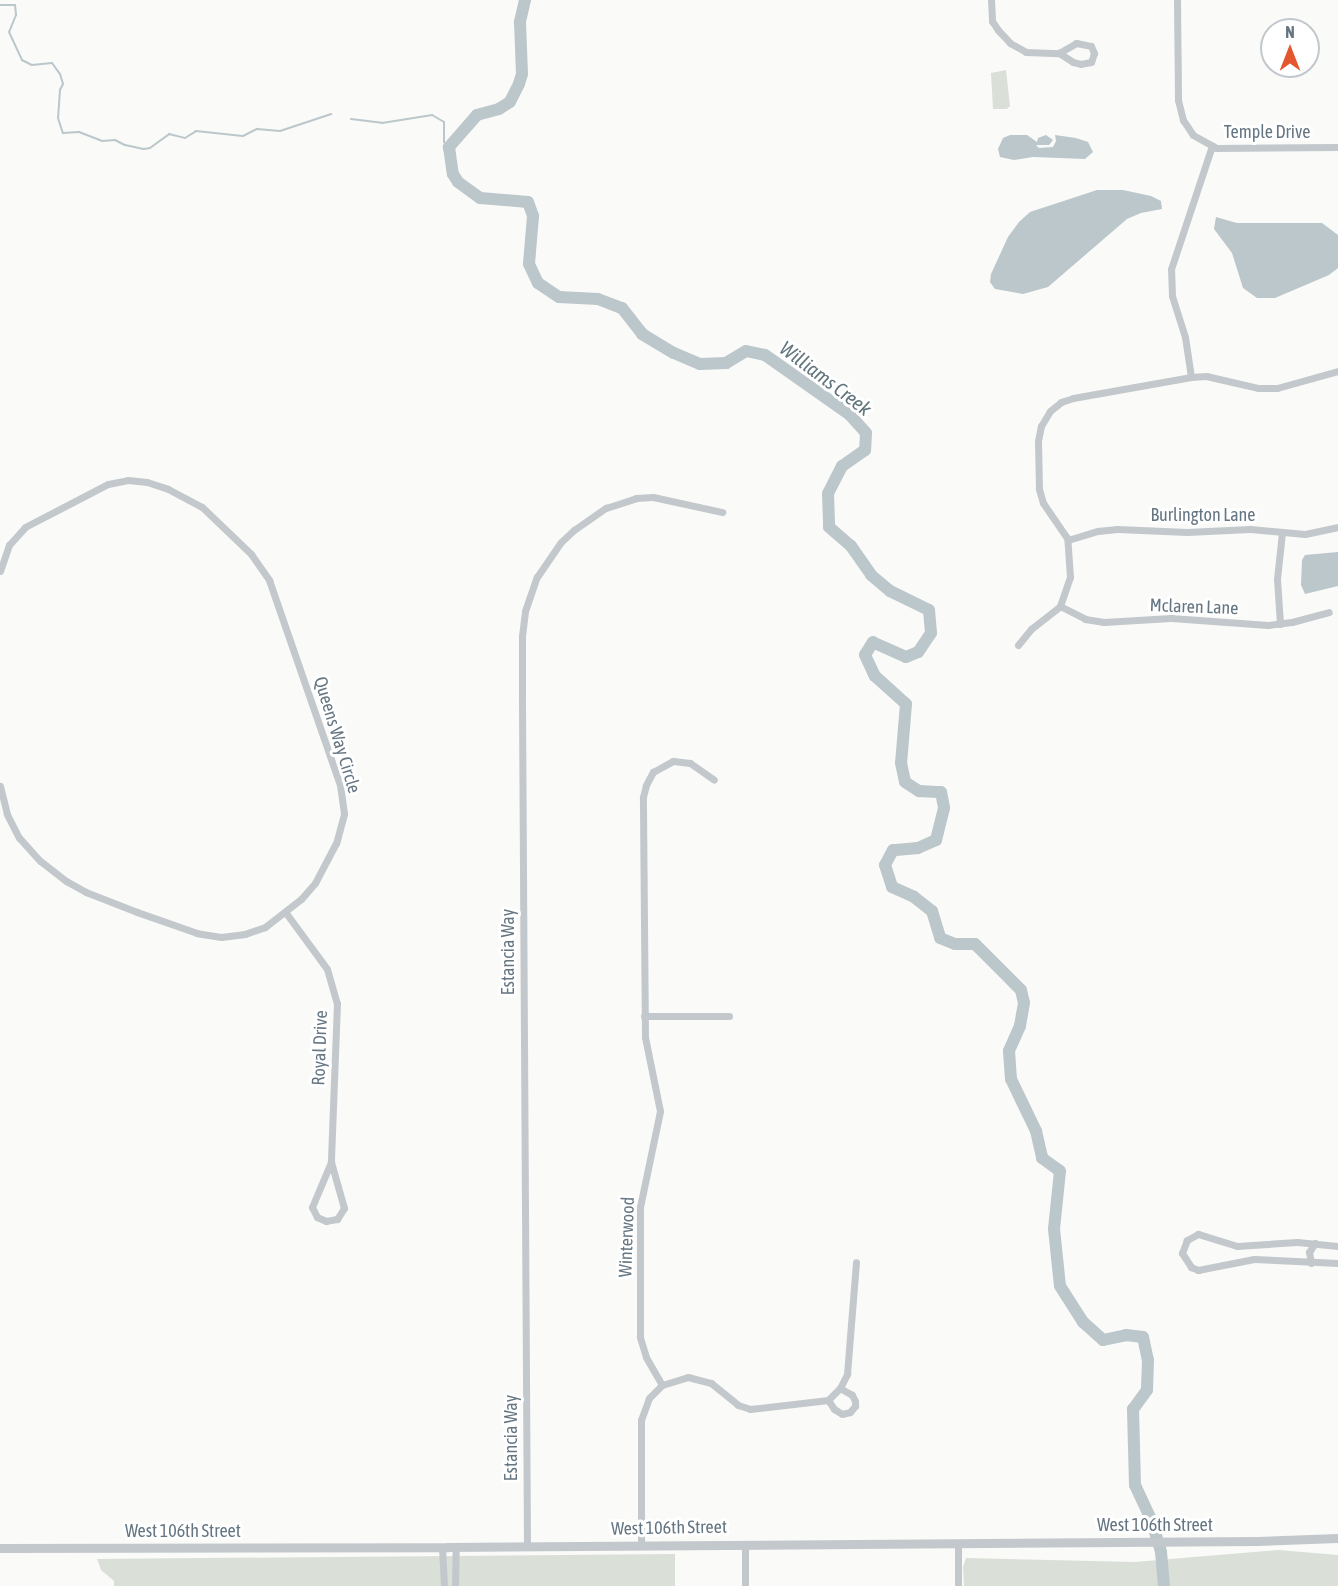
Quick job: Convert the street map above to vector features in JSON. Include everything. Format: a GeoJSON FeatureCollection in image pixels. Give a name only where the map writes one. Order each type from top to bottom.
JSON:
{"type":"FeatureCollection","features":[{"type":"Feature","properties":{"kind":"street"},"geometry":{"type":"LineString","coordinates":[[992,0],[992,21],[1010,43],[1026,52],[1059,53],[1081,64],[1091,62],[1094,53],[1091,46],[1076,43],[1059,53]]}},
{"type":"Feature","properties":{"kind":"street","name":"Temple Drive"},"geometry":{"type":"LineString","coordinates":[[1177,0],[1180,111],[1193,135],[1212,146],[1338,147]]}},
{"type":"Feature","properties":{"kind":"street"},"geometry":{"type":"LineString","coordinates":[[1191,377],[1185,337],[1172,296],[1171,269],[1212,146]]}},
{"type":"Feature","properties":{"kind":"street"},"geometry":{"type":"LineString","coordinates":[[1018,645],[1031,629],[1060,606],[1070,577],[1068,540],[1043,503],[1039,489],[1038,441],[1041,426],[1050,411],[1061,402],[1073,398],[1191,377],[1206,376],[1258,388],[1277,388],[1338,371]]}},
{"type":"Feature","properties":{"kind":"street","name":"Queens Way Circle"},"geometry":{"type":"LineString","coordinates":[[0,567],[13,538],[32,522],[108,484],[138,480],[168,489],[202,507],[257,561],[272,588],[340,785],[344,808],[340,832],[315,883],[286,913],[256,931],[221,937],[197,933],[87,892],[57,874],[25,846],[10,822],[0,786]]}},
{"type":"Feature","properties":{"kind":"street","name":"Estancia Way"},"geometry":{"type":"LineString","coordinates":[[526,1546],[522,694],[522,636],[525,610],[537,577],[554,551],[574,530],[606,508],[636,498],[653,497],[722,512]]}},
{"type":"Feature","properties":{"kind":"street","name":"Burlington Lane"},"geometry":{"type":"LineString","coordinates":[[1068,540],[1098,531],[1117,529],[1187,532],[1250,529],[1305,534],[1338,527]]}},
{"type":"Feature","properties":{"kind":"street"},"geometry":{"type":"LineString","coordinates":[[1280,624],[1277,579],[1282,532]]}},
{"type":"Feature","properties":{"kind":"street","name":"Mclaren Lane"},"geometry":{"type":"LineString","coordinates":[[1060,606],[1094,621],[1171,618],[1280,624],[1329,612]]}},
{"type":"Feature","properties":{"kind":"street","name":"Winterwood"},"geometry":{"type":"LineString","coordinates":[[662,1385],[646,1357],[640,1337],[640,1207],[660,1111],[647,1051],[644,1016],[644,791],[654,772],[673,761],[690,763],[714,780]]}},
{"type":"Feature","properties":{"kind":"street","name":"Royal Drive"},"geometry":{"type":"LineString","coordinates":[[286,913],[327,969],[337,1003],[330,1162],[312,1207],[316,1216],[326,1221],[337,1219],[344,1208],[330,1162]]}},
{"type":"Feature","properties":{"kind":"street"},"geometry":{"type":"LineString","coordinates":[[644,1016],[729,1016]]}},
{"type":"Feature","properties":{"kind":"street"},"geometry":{"type":"LineString","coordinates":[[1338,1246],[1315,1243],[1237,1246],[1198,1234],[1186,1240],[1183,1246],[1185,1260],[1191,1267],[1198,1270],[1254,1259],[1338,1263]]}},
{"type":"Feature","properties":{"kind":"street"},"geometry":{"type":"LineString","coordinates":[[1311,1263],[1310,1248],[1315,1243]]}},
{"type":"Feature","properties":{"kind":"street"},"geometry":{"type":"LineString","coordinates":[[641,1545],[641,1420],[645,1405],[662,1385],[680,1378],[704,1380],[724,1392],[738,1405],[750,1409],[828,1400],[840,1388],[848,1365],[856,1262]]}},
{"type":"Feature","properties":{"kind":"street"},"geometry":{"type":"LineString","coordinates":[[828,1400],[834,1409],[842,1414],[850,1412],[855,1406],[855,1401],[852,1395],[840,1388]]}},
{"type":"Feature","properties":{"kind":"street","name":"West 106th Street"},"geometry":{"type":"LineString","coordinates":[[0,1548],[456,1547],[1338,1538]]}},
{"type":"Feature","properties":{"kind":"street"},"geometry":{"type":"LineString","coordinates":[[958,1543],[958,1586]]}},
{"type":"Feature","properties":{"kind":"street"},"geometry":{"type":"LineString","coordinates":[[745,1544],[745,1586]]}},
{"type":"Feature","properties":{"kind":"street"},"geometry":{"type":"LineString","coordinates":[[442,1547],[444,1586]]}},
{"type":"Feature","properties":{"kind":"street"},"geometry":{"type":"LineString","coordinates":[[455,1586],[456,1547]]}},
{"type":"Feature","properties":{"kind":"shaded area"},"geometry":{"type":"Polygon","coordinates":[[[1006,70],[1010,106],[1007,109],[993,109],[991,73],[1006,70]]]}},
{"type":"Feature","properties":{"kind":"shaded area"},"geometry":{"type":"Polygon","coordinates":[[[1010,135],[1027,135],[1037,142],[1038,138],[1046,135],[1053,140],[1049,145],[1036,145],[1039,148],[1053,147],[1056,141],[1055,135],[1076,138],[1088,142],[1093,152],[1085,159],[1033,157],[1014,160],[1000,157],[998,149],[1003,138],[1010,135]]]}},
{"type":"Feature","properties":{"kind":"shaded area"},"geometry":{"type":"Polygon","coordinates":[[[1097,190],[1123,190],[1151,196],[1161,201],[1162,209],[1141,213],[1127,219],[1048,287],[1023,294],[995,289],[990,282],[991,274],[1008,237],[1019,222],[1030,212],[1097,190]]]}},
{"type":"Feature","properties":{"kind":"shaded area"},"geometry":{"type":"Polygon","coordinates":[[[1216,217],[1237,223],[1322,223],[1338,235],[1338,268],[1329,275],[1275,298],[1257,298],[1243,288],[1232,253],[1214,229],[1216,217]]]}},
{"type":"Feature","properties":{"kind":"shaded area"},"geometry":{"type":"Polygon","coordinates":[[[1338,552],[1338,586],[1305,594],[1301,585],[1302,560],[1305,555],[1338,552]]]}},
{"type":"Feature","properties":{"kind":"shaded area"},"geometry":{"type":"Polygon","coordinates":[[[1279,1550],[1338,1555],[1338,1586],[964,1586],[963,1567],[966,1558],[1135,1562],[1279,1550]]]}},
{"type":"Feature","properties":{"kind":"shaded area"},"geometry":{"type":"Polygon","coordinates":[[[675,1554],[675,1586],[114,1586],[114,1581],[101,1570],[97,1559],[675,1554]]]}},
{"type":"Feature","properties":{"kind":"waterway","name":"Williams Creek"},"geometry":{"type":"LineString","coordinates":[[525,0],[520,22],[522,74],[519,84],[510,102],[499,109],[477,115],[449,147],[453,174],[458,182],[480,198],[528,202],[533,216],[529,264],[538,283],[559,297],[598,299],[622,308],[642,334],[674,353],[700,364],[726,363],[746,351],[765,355],[849,414],[866,433],[865,450],[842,466],[828,494],[829,527],[851,546],[871,575],[890,591],[929,610],[931,633],[918,652],[906,657],[873,642],[865,655],[875,676],[906,704],[901,763],[905,782],[919,791],[941,792],[944,808],[936,840],[918,848],[893,850],[885,865],[892,887],[914,897],[932,911],[940,938],[955,944],[975,944],[1021,990],[1024,1003],[1020,1026],[1009,1051],[1011,1079],[1036,1131],[1042,1158],[1060,1171],[1054,1229],[1060,1286],[1083,1322],[1103,1340],[1126,1335],[1143,1337],[1148,1360],[1147,1390],[1133,1409],[1135,1485],[1151,1519],[1161,1552],[1164,1586]]}},
{"type":"Feature","properties":{"kind":"waterway"},"geometry":{"type":"LineString","coordinates":[[0,5],[15,5],[16,15],[9,32],[22,60],[32,65],[52,63],[60,74],[63,84],[60,90],[58,118],[63,133],[79,132],[102,141],[115,140],[125,145],[144,149],[150,148],[169,134],[185,138],[196,131],[243,136],[257,129],[280,131],[331,114]]}},
{"type":"Feature","properties":{"kind":"waterway"},"geometry":{"type":"LineString","coordinates":[[351,119],[382,123],[432,115],[444,122],[444,142],[450,150]]}}]}
